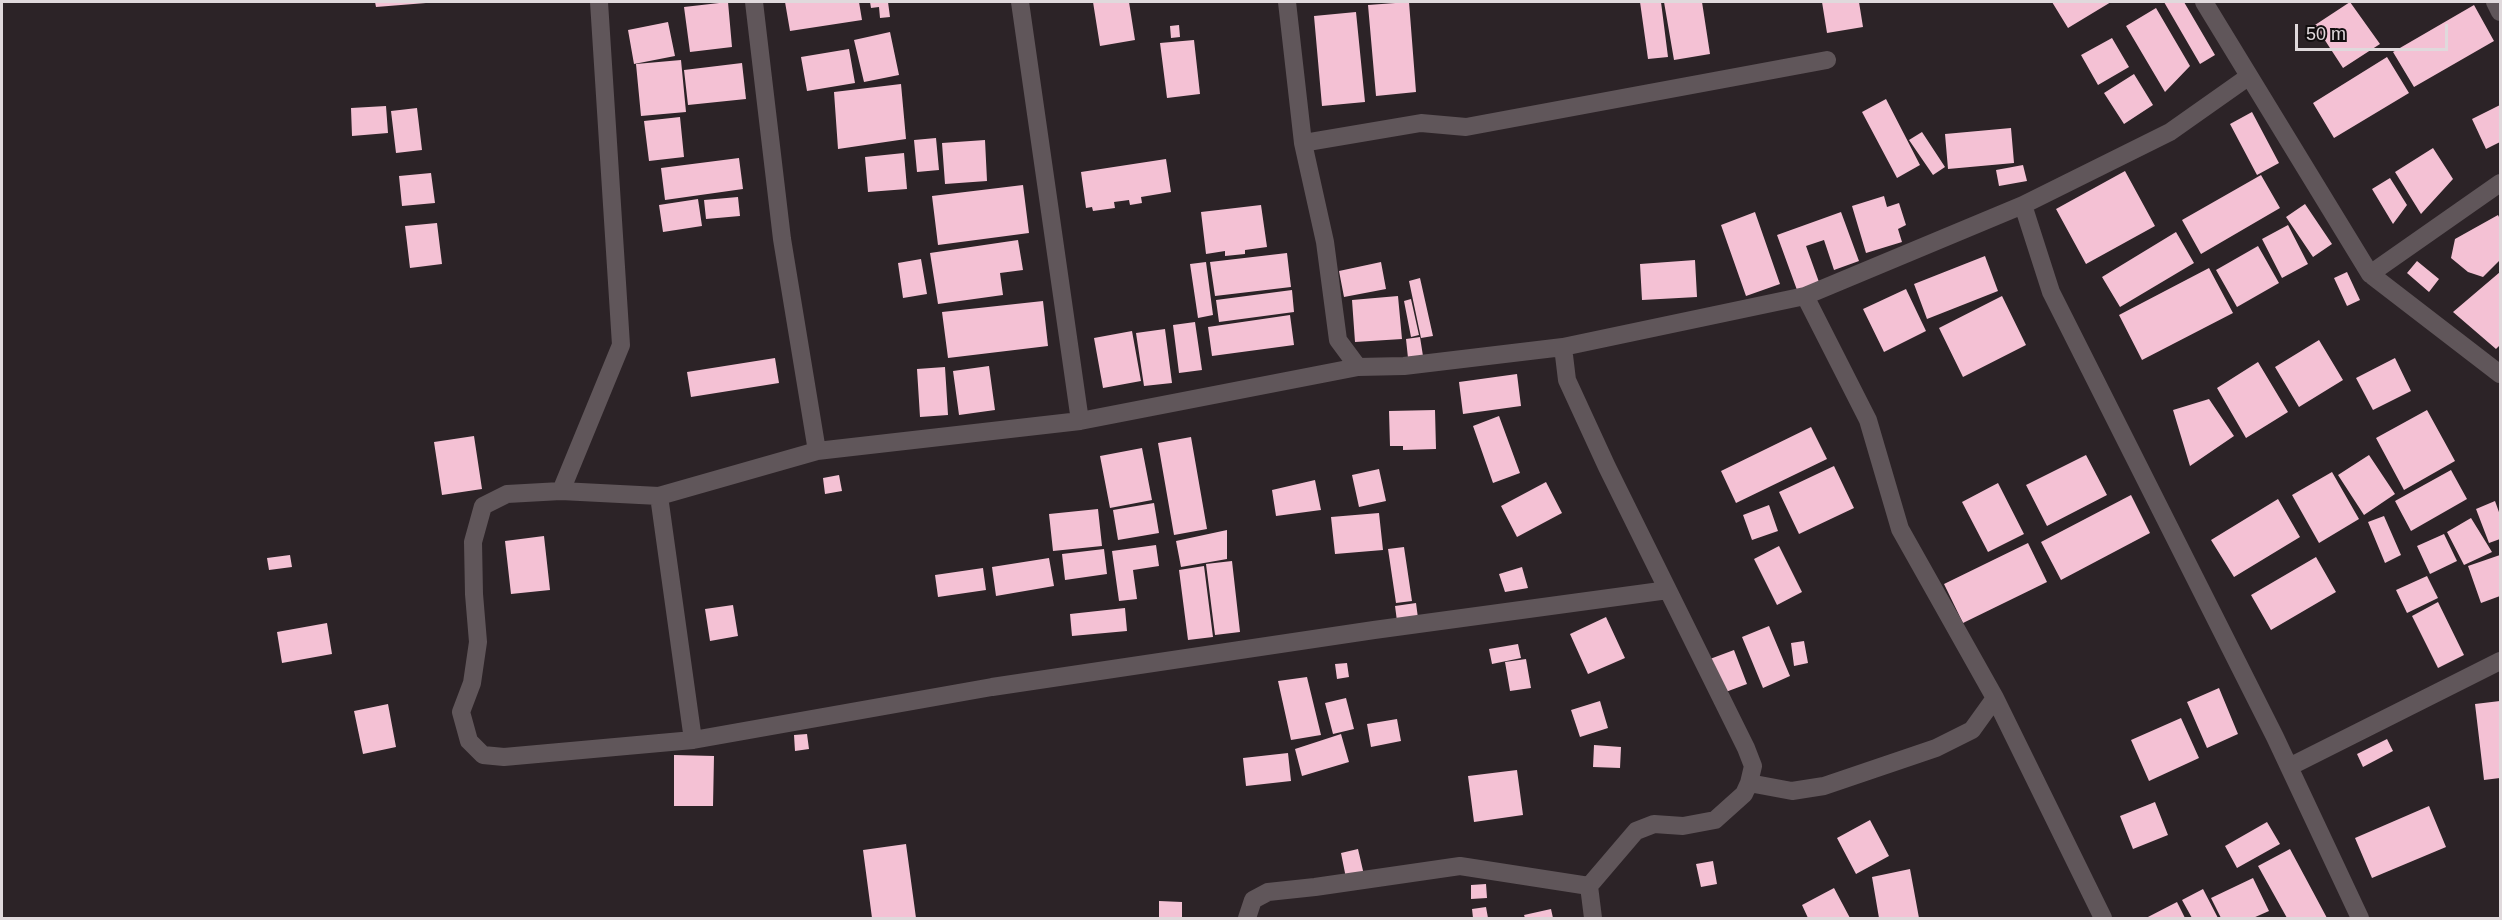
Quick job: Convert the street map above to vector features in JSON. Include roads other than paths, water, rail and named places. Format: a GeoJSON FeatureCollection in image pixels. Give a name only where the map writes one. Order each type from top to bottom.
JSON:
{"type":"FeatureCollection","features":[{"type":"Feature","properties":{"kind":"street"},"geometry":{"type":"LineString","coordinates":[[561,491],[621,345],[599,2]]}},
{"type":"Feature","properties":{"kind":"street"},"geometry":{"type":"LineString","coordinates":[[754,2],[782,239],[817,451]]}},
{"type":"Feature","properties":{"kind":"street"},"geometry":{"type":"LineString","coordinates":[[1020,2],[1080,422]]}},
{"type":"Feature","properties":{"kind":"street"},"geometry":{"type":"LineString","coordinates":[[1287,2],[1303,143],[1325,242],[1338,340],[1358,367]]}},
{"type":"Feature","properties":{"kind":"street"},"geometry":{"type":"LineString","coordinates":[[2204,2],[2370,274],[2500,374]]}},
{"type":"Feature","properties":{"kind":"street"},"geometry":{"type":"LineString","coordinates":[[2495,2],[2500,12]]}},
{"type":"Feature","properties":{"kind":"street"},"geometry":{"type":"LineString","coordinates":[[1303,143],[1421,123],[1466,127],[1827,60]]}},
{"type":"Feature","properties":{"kind":"street"},"geometry":{"type":"LineString","coordinates":[[1668,590],[1374,630],[1003,686],[693,740],[504,757],[483,756],[469,741],[461,712],[472,683],[478,642],[473,542],[483,506],[507,494],[561,491],[660,496],[817,451],[1080,422],[1358,367],[1404,366],[1563,347],[1805,296],[2023,205],[2170,132],[2248,77]]}},
{"type":"Feature","properties":{"kind":"street"},"geometry":{"type":"LineString","coordinates":[[2370,274],[2500,183]]}},
{"type":"Feature","properties":{"kind":"street"},"geometry":{"type":"LineString","coordinates":[[2023,205],[2051,292],[2289,767],[2360,918]]}},
{"type":"Feature","properties":{"kind":"street"},"geometry":{"type":"LineString","coordinates":[[1805,296],[1868,420],[1900,529],[1995,698],[2103,918]]}},
{"type":"Feature","properties":{"kind":"street"},"geometry":{"type":"LineString","coordinates":[[1563,347],[1568,380],[1607,467],[1753,766],[1744,794],[1715,820],[1683,826],[1654,824],[1636,831],[1589,886],[1593,918]]}},
{"type":"Feature","properties":{"kind":"street"},"geometry":{"type":"LineString","coordinates":[[660,496],[693,740]]}},
{"type":"Feature","properties":{"kind":"street"},"geometry":{"type":"LineString","coordinates":[[2289,767],[2500,661]]}},
{"type":"Feature","properties":{"kind":"street"},"geometry":{"type":"LineString","coordinates":[[1749,783],[1792,791],[1824,786],[1936,748],[1972,730],[1995,698]]}},
{"type":"Feature","properties":{"kind":"street"},"geometry":{"type":"LineString","coordinates":[[1247,918],[1253,900],[1268,892],[1460,866],[1589,886]]}}]}
